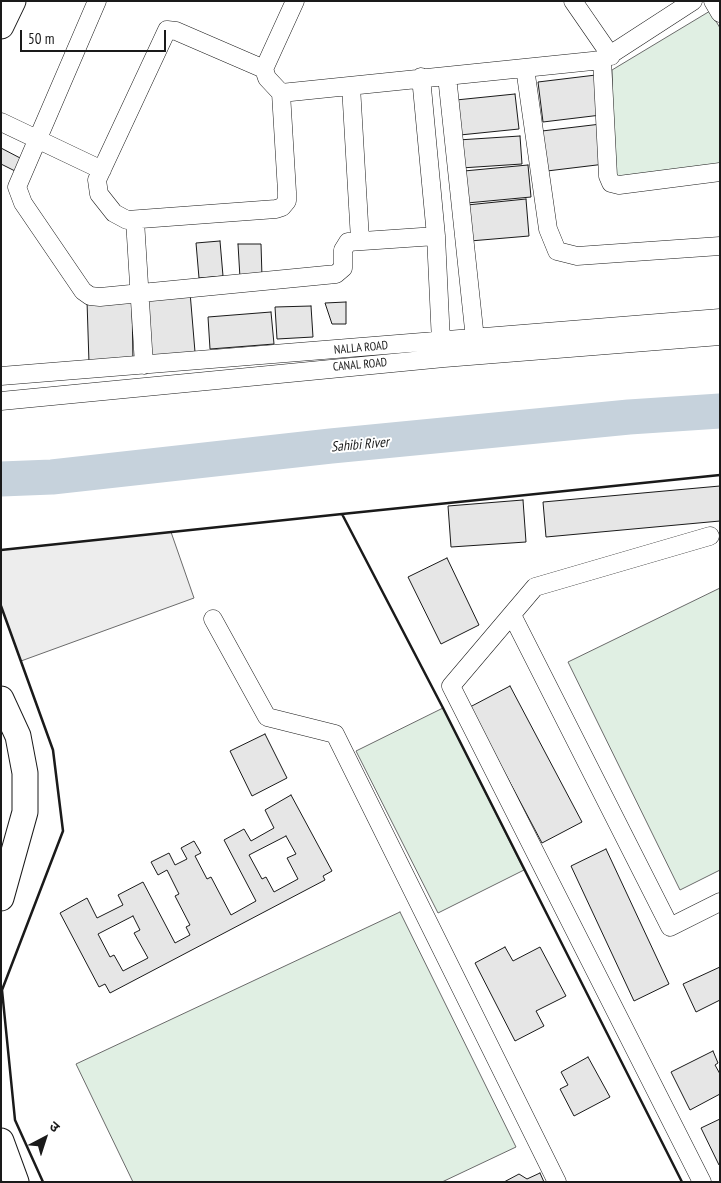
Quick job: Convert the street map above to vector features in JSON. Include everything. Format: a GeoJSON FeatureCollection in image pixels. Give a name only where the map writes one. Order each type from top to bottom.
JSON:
{"type":"FeatureCollection","features":[{"type":"Feature","properties":{"kind":"street"},"geometry":{"type":"LineString","coordinates":[[1,26],[13,1]]}},
{"type":"Feature","properties":{"kind":"street"},"geometry":{"type":"LineString","coordinates":[[97,1],[17,186],[28,211],[83,291],[90,296],[100,297],[336,274],[344,268],[343,250],[352,241],[436,236]]}},
{"type":"Feature","properties":{"kind":"street"},"geometry":{"type":"LineString","coordinates":[[573,1],[607,58],[608,176],[611,183],[620,185],[720,172]]}},
{"type":"Feature","properties":{"kind":"street"},"geometry":{"type":"LineString","coordinates":[[282,93],[607,58],[693,1]]}},
{"type":"Feature","properties":{"kind":"street"},"geometry":{"type":"LineString","coordinates":[[713,1],[720,13]]}},
{"type":"Feature","properties":{"kind":"street"},"geometry":{"type":"LineString","coordinates":[[264,69],[176,31],[167,30],[97,180],[99,194],[120,218],[134,220],[282,207],[287,200],[282,93],[267,78],[264,69],[290,3]]}},
{"type":"Feature","properties":{"kind":"street"},"geometry":{"type":"LineString","coordinates":[[525,68],[548,229],[557,250],[577,256],[720,246]]}},
{"type":"Feature","properties":{"kind":"street"},"geometry":{"type":"LineString","coordinates":[[447,76],[475,339]]}},
{"type":"Feature","properties":{"kind":"street"},"geometry":{"type":"LineString","coordinates":[[421,77],[436,236],[441,342]]}},
{"type":"Feature","properties":{"kind":"street"},"geometry":{"type":"LineString","coordinates":[[351,86],[360,240]]}},
{"type":"Feature","properties":{"kind":"street"},"geometry":{"type":"LineString","coordinates":[[1,122],[102,170]]}},
{"type":"Feature","properties":{"kind":"street"},"geometry":{"type":"LineString","coordinates":[[134,220],[144,365]]}},
{"type":"Feature","properties":{"kind":"street","name":"NALLA ROAD"},"geometry":{"type":"LineString","coordinates":[[1,376],[720,318]]}},
{"type":"Feature","properties":{"kind":"street","name":"CANAL ROAD"},"geometry":{"type":"LineString","coordinates":[[1,401],[444,358],[720,336]]}},
{"type":"Feature","properties":{"kind":"street"},"geometry":{"type":"LineString","coordinates":[[702,1182],[451,686],[535,587],[710,536]]}},
{"type":"Feature","properties":{"kind":"street"},"geometry":{"type":"LineString","coordinates":[[512,614],[670,927],[720,902]]}},
{"type":"Feature","properties":{"kind":"street"},"geometry":{"type":"LineString","coordinates":[[213,619],[267,716],[335,734],[557,1182]]}},
{"type":"Feature","properties":{"kind":"street"},"geometry":{"type":"LineString","coordinates":[[1,699],[18,736],[25,773],[25,812],[1,898]]}},
{"type":"Feature","properties":{"kind":"street"},"geometry":{"type":"LineString","coordinates":[[1,1142],[16,1182]]}},
{"type":"Feature","properties":{"kind":"green space"},"geometry":{"type":"Polygon","coordinates":[[[710,11],[720,28],[720,178],[613,188],[612,70],[710,11]]]}},
{"type":"Feature","properties":{"kind":"green space"},"geometry":{"type":"Polygon","coordinates":[[[720,588],[720,870],[680,890],[568,662],[720,588]]]}},
{"type":"Feature","properties":{"kind":"green space"},"geometry":{"type":"Polygon","coordinates":[[[443,708],[524,870],[438,913],[356,751],[443,708]]]}},
{"type":"Feature","properties":{"kind":"green space"},"geometry":{"type":"Polygon","coordinates":[[[400,912],[516,1147],[442,1182],[133,1182],[76,1064],[400,912]]]}},
{"type":"Feature","properties":{"kind":"shaded area"},"geometry":{"type":"Polygon","coordinates":[[[171,532],[194,598],[21,661],[1,606],[1,550],[171,532]]]}},
{"type":"Feature","properties":{"kind":"building"},"geometry":{"type":"Polygon","coordinates":[[[596,75],[601,115],[543,122],[538,82],[596,75]]]}},
{"type":"Feature","properties":{"kind":"building"},"geometry":{"type":"Polygon","coordinates":[[[515,94],[519,129],[460,135],[456,100],[515,94]]]}},
{"type":"Feature","properties":{"kind":"building"},"geometry":{"type":"Polygon","coordinates":[[[601,124],[605,164],[547,171],[542,131],[601,124]]]}},
{"type":"Feature","properties":{"kind":"building"},"geometry":{"type":"Polygon","coordinates":[[[520,136],[522,164],[461,168],[458,140],[520,136]]]}},
{"type":"Feature","properties":{"kind":"building"},"geometry":{"type":"Polygon","coordinates":[[[1,148],[22,159],[15,171],[1,164],[1,148]]]}},
{"type":"Feature","properties":{"kind":"building"},"geometry":{"type":"Polygon","coordinates":[[[528,165],[531,197],[467,203],[464,171],[528,165]]]}},
{"type":"Feature","properties":{"kind":"building"},"geometry":{"type":"Polygon","coordinates":[[[526,199],[529,236],[470,241],[467,205],[526,199]]]}},
{"type":"Feature","properties":{"kind":"building"},"geometry":{"type":"Polygon","coordinates":[[[220,241],[223,276],[199,278],[196,243],[220,241]]]}},
{"type":"Feature","properties":{"kind":"building"},"geometry":{"type":"Polygon","coordinates":[[[238,244],[261,244],[262,277],[240,278],[238,244]]]}},
{"type":"Feature","properties":{"kind":"building"},"geometry":{"type":"Polygon","coordinates":[[[190,292],[195,352],[148,356],[143,296],[190,292]]]}},
{"type":"Feature","properties":{"kind":"building"},"geometry":{"type":"Polygon","coordinates":[[[132,300],[133,363],[89,363],[87,301],[132,300]]]}},
{"type":"Feature","properties":{"kind":"building"},"geometry":{"type":"Polygon","coordinates":[[[346,302],[346,324],[332,324],[325,303],[346,302]]]}},
{"type":"Feature","properties":{"kind":"building"},"geometry":{"type":"Polygon","coordinates":[[[311,306],[313,337],[277,339],[275,307],[311,306]]]}},
{"type":"Feature","properties":{"kind":"building"},"geometry":{"type":"Polygon","coordinates":[[[271,312],[274,344],[210,349],[208,317],[271,312]]]}},
{"type":"Feature","properties":{"kind":"building"},"geometry":{"type":"Polygon","coordinates":[[[720,486],[720,521],[546,537],[543,502],[720,486]]]}},
{"type":"Feature","properties":{"kind":"building"},"geometry":{"type":"Polygon","coordinates":[[[523,500],[526,542],[451,547],[448,506],[523,500]]]}},
{"type":"Feature","properties":{"kind":"building"},"geometry":{"type":"Polygon","coordinates":[[[447,558],[479,625],[441,644],[408,577],[447,558]]]}},
{"type":"Feature","properties":{"kind":"building"},"geometry":{"type":"Polygon","coordinates":[[[510,686],[582,822],[542,843],[470,707],[510,686]]]}},
{"type":"Feature","properties":{"kind":"building"},"geometry":{"type":"Polygon","coordinates":[[[265,734],[287,778],[252,796],[230,751],[265,734]]]}},
{"type":"Feature","properties":{"kind":"building"},"geometry":{"type":"Polygon","coordinates":[[[291,795],[332,871],[323,876],[325,880],[110,993],[105,984],[99,987],[60,913],[87,898],[97,918],[123,905],[118,895],[143,882],[175,943],[190,935],[186,927],[190,925],[175,896],[179,894],[167,870],[158,875],[151,862],[169,853],[175,865],[187,859],[181,848],[194,841],[201,853],[195,856],[207,879],[211,877],[231,915],[256,901],[224,840],[244,829],[251,841],[274,828],[265,810],[291,795]],[[286,836],[249,855],[262,879],[266,877],[274,892],[298,879],[287,858],[296,854],[286,836]],[[133,916],[98,934],[110,957],[114,955],[123,971],[148,958],[134,933],[140,930],[133,916]]]}},
{"type":"Feature","properties":{"kind":"building"},"geometry":{"type":"Polygon","coordinates":[[[606,849],[669,984],[634,1001],[571,866],[606,849]]]}},
{"type":"Feature","properties":{"kind":"building"},"geometry":{"type":"Polygon","coordinates":[[[505,947],[513,961],[540,947],[566,996],[536,1011],[544,1026],[515,1041],[475,963],[505,947]]]}},
{"type":"Feature","properties":{"kind":"building"},"geometry":{"type":"Polygon","coordinates":[[[720,967],[720,1000],[696,1012],[683,984],[720,967]]]}},
{"type":"Feature","properties":{"kind":"building"},"geometry":{"type":"Polygon","coordinates":[[[713,1051],[718,1063],[715,1065],[720,1074],[720,1094],[690,1110],[671,1072],[713,1051]]]}},
{"type":"Feature","properties":{"kind":"building"},"geometry":{"type":"Polygon","coordinates":[[[588,1057],[610,1097],[574,1116],[560,1089],[568,1085],[561,1072],[588,1057]]]}},
{"type":"Feature","properties":{"kind":"building"},"geometry":{"type":"Polygon","coordinates":[[[720,1119],[720,1165],[719,1165],[701,1128],[720,1119]]]}},
{"type":"Feature","properties":{"kind":"building"},"geometry":{"type":"Polygon","coordinates":[[[540,1173],[544,1182],[504,1182],[519,1174],[527,1179],[540,1173]]]}},
{"type":"Feature","properties":{"kind":"waterway","name":"Sahibi River"},"geometry":{"type":"LineString","coordinates":[[1,479],[52,477],[331,446],[629,417],[720,411]]}},
{"type":"Feature","properties":{"kind":"wall"},"geometry":{"type":"LineString","coordinates":[[682,1182],[443,708],[342,514],[720,475]]}},
{"type":"Feature","properties":{"kind":"wall"},"geometry":{"type":"LineString","coordinates":[[1,550],[342,514]]}},
{"type":"Feature","properties":{"kind":"wall"},"geometry":{"type":"LineString","coordinates":[[1,606],[53,750],[63,831],[2,990],[15,1120],[43,1182]]}}]}
